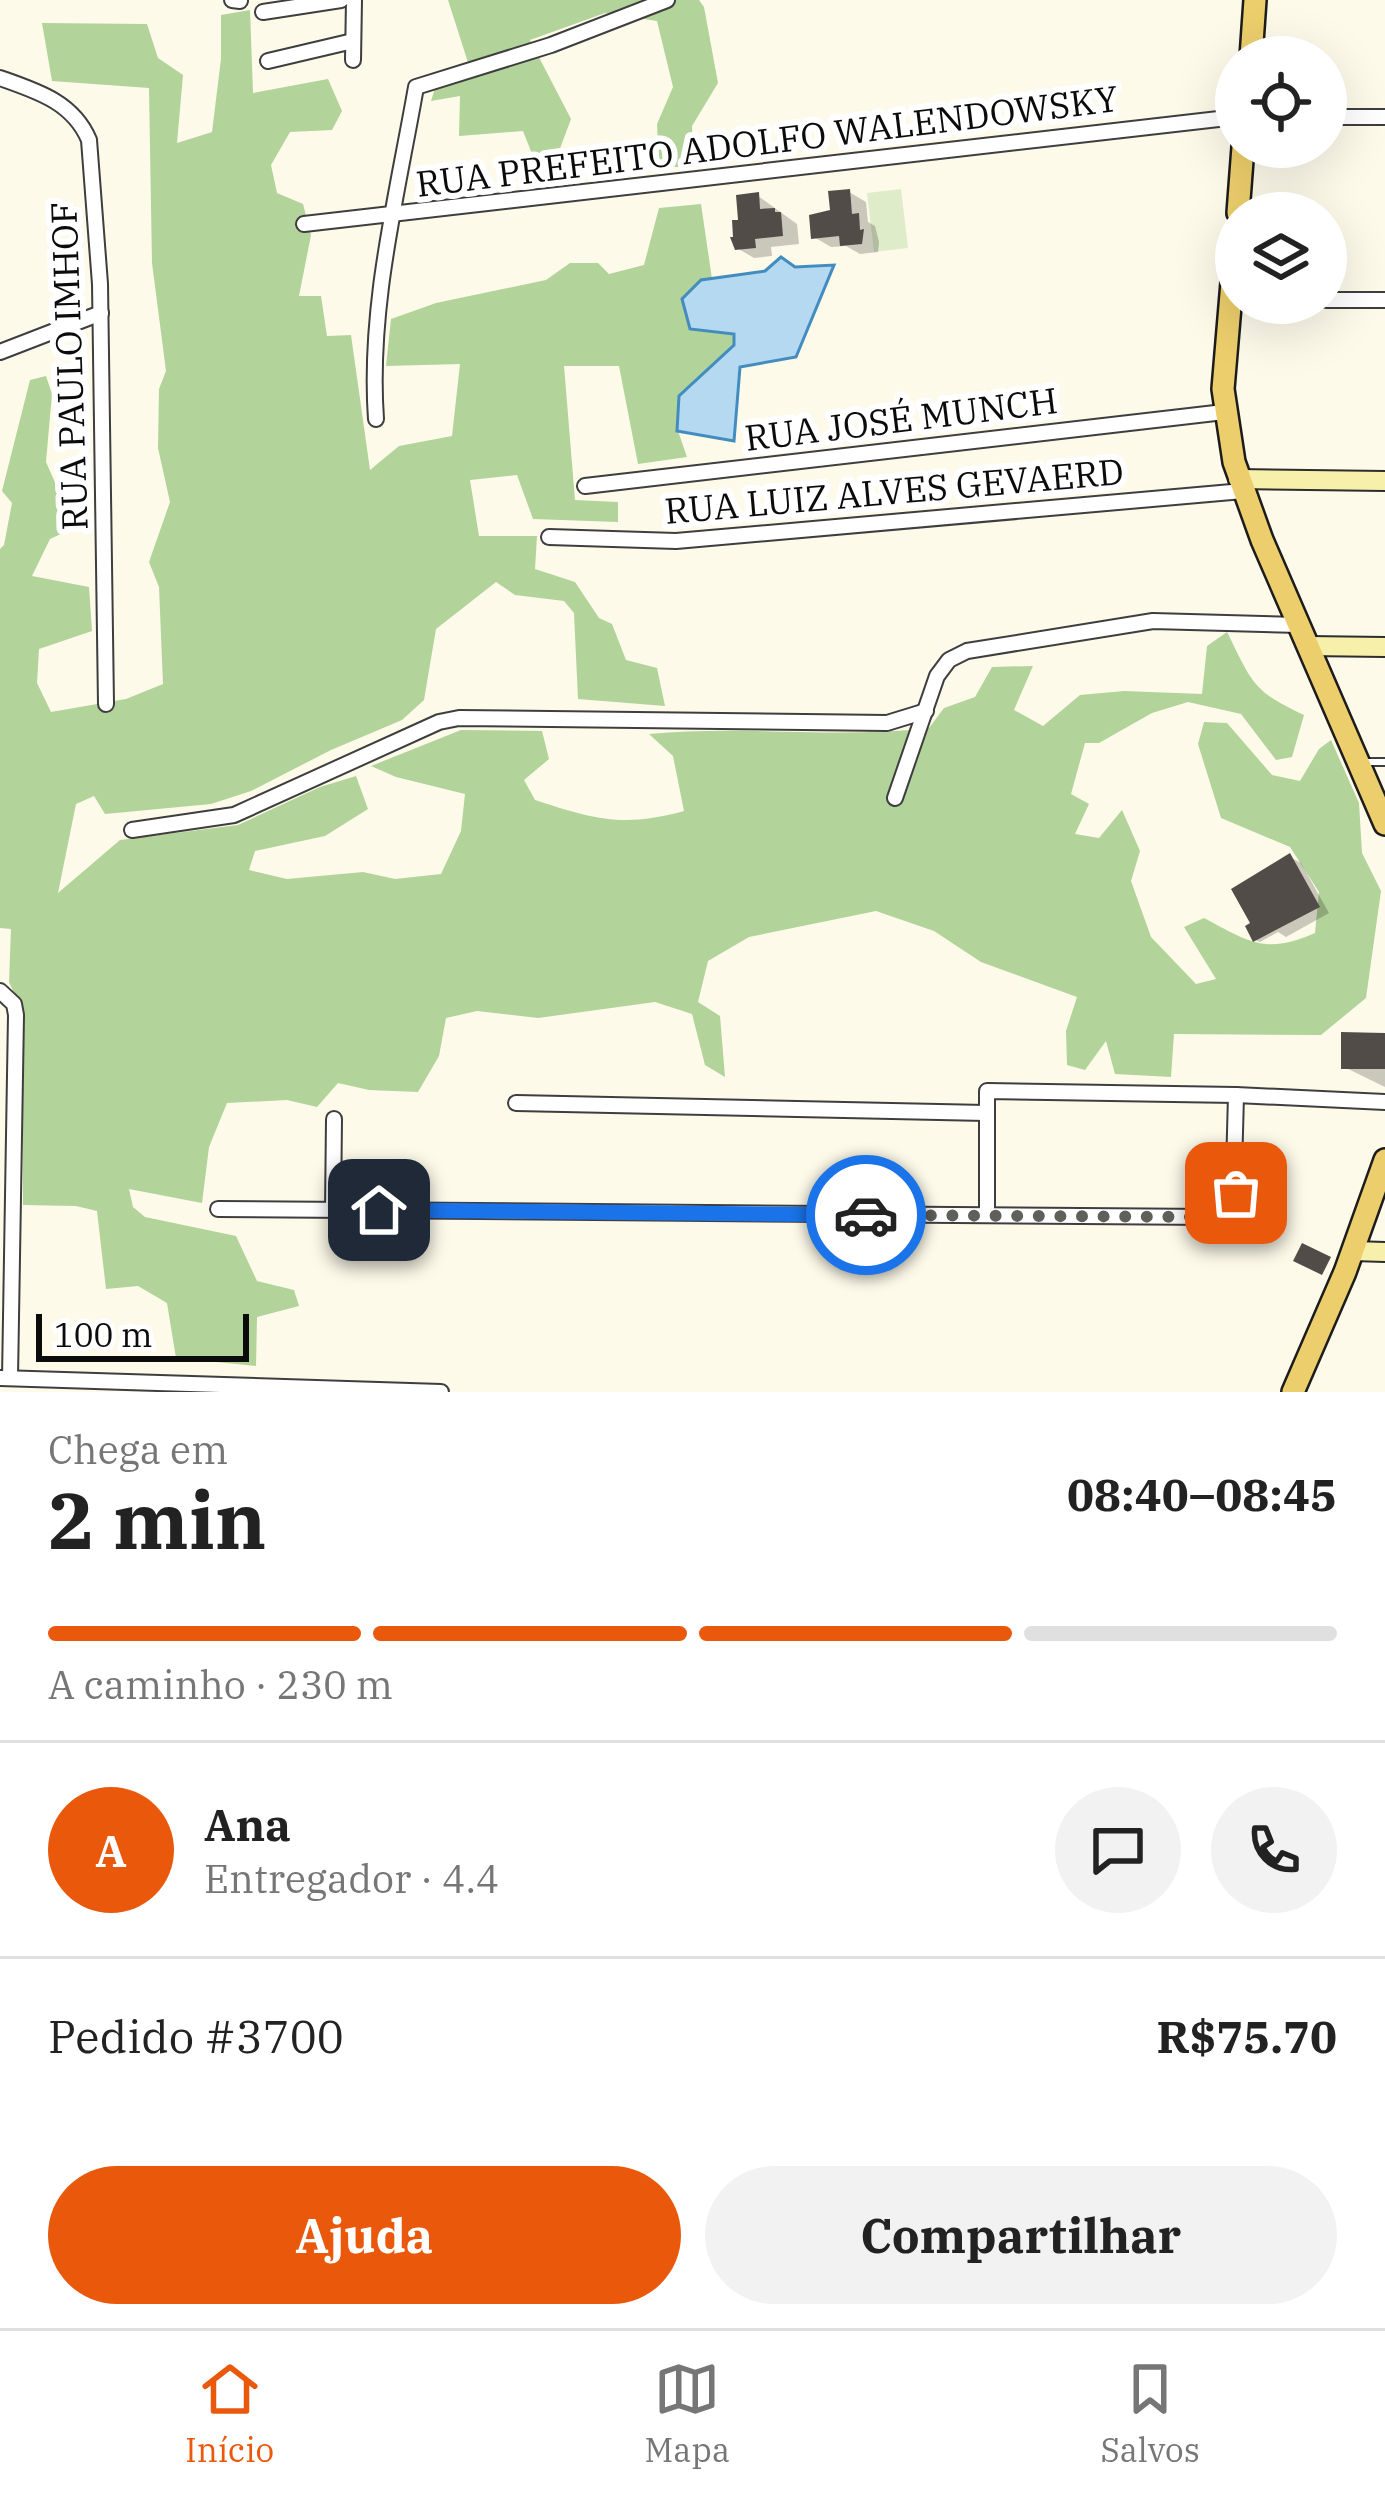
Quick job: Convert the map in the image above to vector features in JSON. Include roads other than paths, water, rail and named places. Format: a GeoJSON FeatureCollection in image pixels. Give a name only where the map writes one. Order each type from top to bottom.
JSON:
{"type":"FeatureCollection","features":[{"type":"Feature","properties":{"kind":"main road"},"geometry":{"type":"LineString","coordinates":[[1253,36],[1255,0]]}},
{"type":"Feature","properties":{"kind":"main road"},"geometry":{"type":"LineString","coordinates":[[1231,324],[1224,412],[1240,485],[1382,811]]}},
{"type":"Feature","properties":{"kind":"main road"},"geometry":{"type":"LineString","coordinates":[[1293,1392],[1353,1251],[1385,1160]]}},
{"type":"Feature","properties":{"kind":"street"},"geometry":{"type":"LineString","coordinates":[[263,12],[341,0]]}},
{"type":"Feature","properties":{"kind":"street"},"geometry":{"type":"LineString","coordinates":[[353,60],[354,0]]}},
{"type":"Feature","properties":{"kind":"street"},"geometry":{"type":"LineString","coordinates":[[376,419],[374,350],[416,87],[551,45],[667,0]]}},
{"type":"Feature","properties":{"kind":"street"},"geometry":{"type":"LineString","coordinates":[[268,61],[353,41]]}},
{"type":"Feature","properties":{"kind":"street","name":"RUA PAULO IMHOF"},"geometry":{"type":"LineString","coordinates":[[0,78],[52,98],[82,122],[89,140],[101,313],[106,704]]}},
{"type":"Feature","properties":{"kind":"street"},"geometry":{"type":"LineString","coordinates":[[1347,117],[1385,117]]}},
{"type":"Feature","properties":{"kind":"street","name":"RUA PREFEITO ADOLFO WALENDOWSKY"},"geometry":{"type":"LineString","coordinates":[[304,224],[1215,119]]}},
{"type":"Feature","properties":{"kind":"street"},"geometry":{"type":"LineString","coordinates":[[1347,300],[1385,300]]}},
{"type":"Feature","properties":{"kind":"street"},"geometry":{"type":"LineString","coordinates":[[0,352],[101,313]]}},
{"type":"Feature","properties":{"kind":"street","name":"RUA JOSÉ MUNCH"},"geometry":{"type":"LineString","coordinates":[[585,486],[1224,412]]}},
{"type":"Feature","properties":{"kind":"street"},"geometry":{"type":"LineString","coordinates":[[1240,485],[1385,481]]}},
{"type":"Feature","properties":{"kind":"street","name":"RUA LUIZ ALVES GEVAERD"},"geometry":{"type":"LineString","coordinates":[[549,537],[676,541],[1240,485]]}},
{"type":"Feature","properties":{"kind":"street"},"geometry":{"type":"LineString","coordinates":[[895,798],[938,676],[949,660],[967,651],[1153,621],[1385,646]]}},
{"type":"Feature","properties":{"kind":"street"},"geometry":{"type":"LineString","coordinates":[[133,830],[234,814],[397,740],[459,718],[887,723],[926,711]]}},
{"type":"Feature","properties":{"kind":"street"},"geometry":{"type":"LineString","coordinates":[[0,992],[14,1004],[16,1015],[5,1378],[59,1386],[441,1392]]}},
{"type":"Feature","properties":{"kind":"street"},"geometry":{"type":"LineString","coordinates":[[987,1213],[987,1091],[1385,1102]]}},
{"type":"Feature","properties":{"kind":"street"},"geometry":{"type":"LineString","coordinates":[[218,1209],[1225,1214],[1233,1207],[1236,1193],[1236,1095]]}},
{"type":"Feature","properties":{"kind":"street"},"geometry":{"type":"LineString","coordinates":[[516,1103],[986,1113]]}},
{"type":"Feature","properties":{"kind":"street"},"geometry":{"type":"LineString","coordinates":[[333,1210],[334,1119]]}},
{"type":"Feature","properties":{"kind":"street"},"geometry":{"type":"LineString","coordinates":[[1353,1251],[1385,1252]]}},
{"type":"Feature","properties":{"kind":"lane"},"geometry":{"type":"LineString","coordinates":[[1359,762],[1385,763]]}},
{"type":"Feature","properties":{"kind":"water"},"geometry":{"type":"Polygon","coordinates":[[[781,257],[795,267],[834,265],[796,357],[740,367],[734,441],[677,431],[679,396],[734,345],[734,334],[690,329],[682,299],[701,280],[765,271],[781,257]]]}}]}
